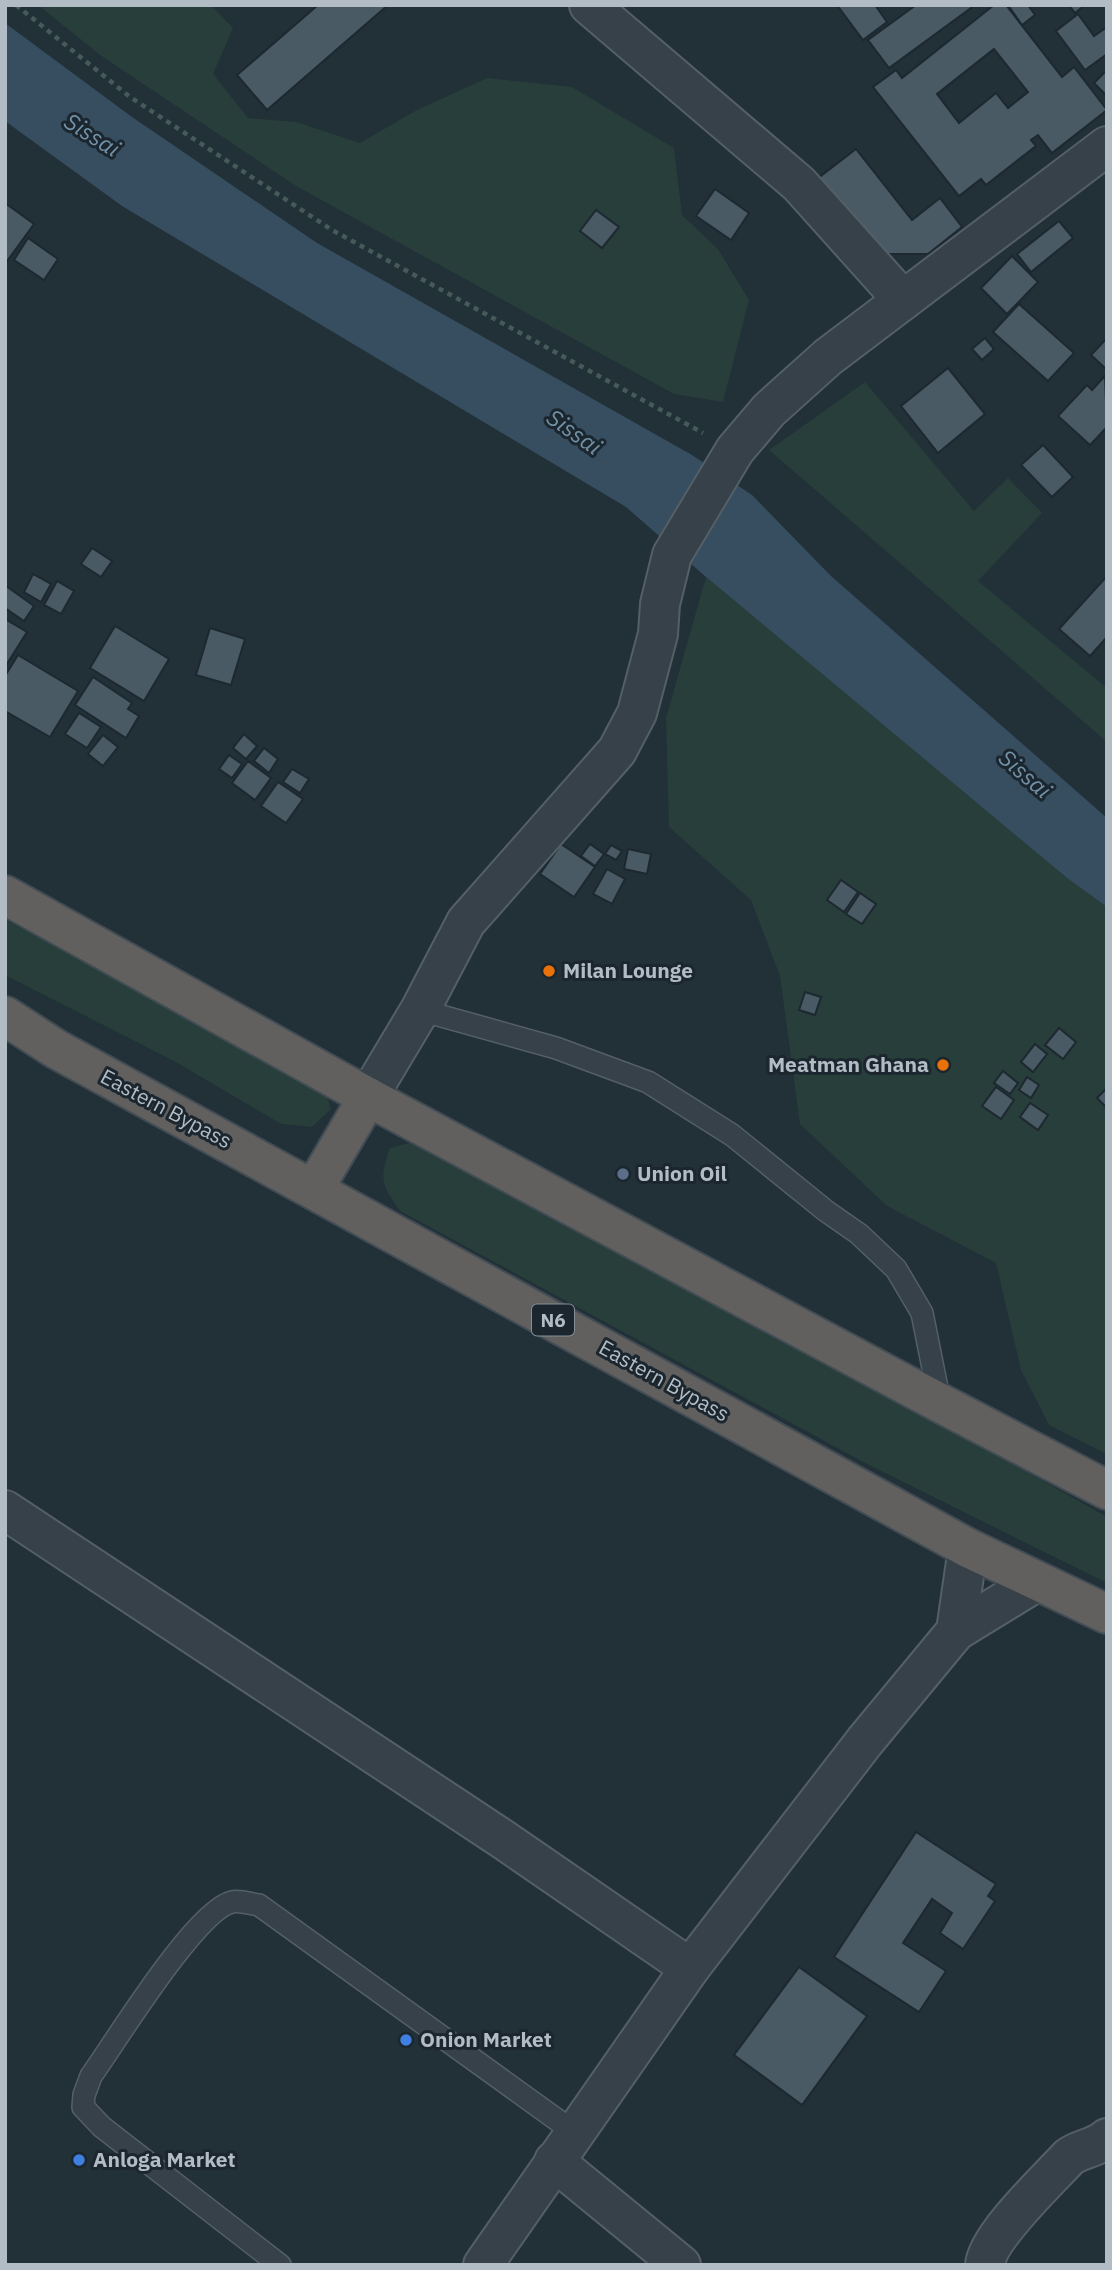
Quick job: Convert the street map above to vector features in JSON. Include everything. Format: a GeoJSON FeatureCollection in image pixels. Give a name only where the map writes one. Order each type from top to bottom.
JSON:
{"type":"FeatureCollection","features":[{"type":"Feature","properties":{"kind":"highway"},"geometry":{"type":"LineString","coordinates":[[5,895],[368,1097],[1107,1490]]}},
{"type":"Feature","properties":{"kind":"highway","name":"Eastern Bypass"},"geometry":{"type":"LineString","coordinates":[[5,1016],[56,1049],[968,1548],[1107,1614]]}},
{"type":"Feature","properties":{"kind":"highway"},"geometry":{"type":"LineString","coordinates":[[314,1189],[368,1097]]}},
{"type":"Feature","properties":{"kind":"street"},"geometry":{"type":"LineString","coordinates":[[589,5],[799,184],[903,300]]}},
{"type":"Feature","properties":{"kind":"street"},"geometry":{"type":"LineString","coordinates":[[368,1097],[420,1010],[466,922],[617,751],[627,734],[637,713],[658,634],[660,604],[672,555],[729,458],[769,410],[799,382],[903,300],[1104,152]]}},
{"type":"Feature","properties":{"kind":"street"},"geometry":{"type":"LineString","coordinates":[[5,1510],[504,1840],[691,1968]]}},
{"type":"Feature","properties":{"kind":"street"},"geometry":{"type":"LineString","coordinates":[[956,1631],[968,1548]]}},
{"type":"Feature","properties":{"kind":"street"},"geometry":{"type":"LineString","coordinates":[[483,2265],[691,1968],[865,1741],[956,1631],[1036,1582]]}},
{"type":"Feature","properties":{"kind":"street"},"geometry":{"type":"LineString","coordinates":[[985,2265],[995,2239],[1069,2157],[1074,2153],[1092,2149],[1107,2138]]}},
{"type":"Feature","properties":{"kind":"street"},"geometry":{"type":"LineString","coordinates":[[564,2146],[681,2265]]}},
{"type":"Feature","properties":{"kind":"lane"},"geometry":{"type":"LineString","coordinates":[[420,1010],[556,1048],[648,1082],[732,1135],[826,1211],[859,1234],[896,1269],[922,1313],[940,1403]]}},
{"type":"Feature","properties":{"kind":"lane"},"geometry":{"type":"LineString","coordinates":[[280,2265],[102,2127],[83,2107],[91,2076],[188,1937],[210,1915],[233,1902],[259,1905],[564,2146]]}},
{"type":"Feature","properties":{"kind":"path"},"geometry":{"type":"LineString","coordinates":[[16,5],[130,97],[332,230],[729,458]]}},
{"type":"Feature","properties":{"kind":"green space"},"geometry":{"type":"Polygon","coordinates":[[[38,5],[211,5],[233,28],[213,74],[248,118],[296,122],[360,143],[417,110],[487,78],[572,87],[674,148],[682,215],[718,249],[749,300],[723,402],[674,394],[296,186],[100,55],[38,5]]]}},
{"type":"Feature","properties":{"kind":"green space"},"geometry":{"type":"Polygon","coordinates":[[[865,382],[974,511],[1008,478],[1042,513],[978,581],[1107,688],[1107,742],[769,450],[865,382]]]}},
{"type":"Feature","properties":{"kind":"green space"},"geometry":{"type":"Polygon","coordinates":[[[706,577],[1067,878],[1107,907],[1107,1454],[1049,1425],[1021,1370],[996,1263],[887,1206],[800,1124],[780,976],[751,900],[669,827],[666,718],[706,577]]]}},
{"type":"Feature","properties":{"kind":"green space"},"geometry":{"type":"Polygon","coordinates":[[[5,920],[257,1047],[323,1085],[331,1109],[312,1127],[281,1124],[174,1061],[5,975],[5,920]]]}},
{"type":"Feature","properties":{"kind":"green space"},"geometry":{"type":"Polygon","coordinates":[[[420,1140],[842,1367],[1107,1517],[1107,1583],[867,1464],[400,1211],[384,1181],[386,1158],[390,1148],[420,1140]]]}},
{"type":"Feature","properties":{"kind":"water","name":"Sissai"},"geometry":{"type":"Polygon","coordinates":[[[5,23],[132,117],[317,243],[692,455],[752,495],[831,576],[1107,818],[1107,907],[1067,878],[626,507],[122,206],[5,121],[5,23]]]}},
{"type":"Feature","properties":{"kind":"building"},"geometry":{"type":"Polygon","coordinates":[[[318,5],[388,5],[267,110],[237,75],[318,5]]]}},
{"type":"Feature","properties":{"kind":"building"},"geometry":{"type":"Polygon","coordinates":[[[837,5],[875,5],[887,22],[863,40],[837,5]]]}},
{"type":"Feature","properties":{"kind":"building"},"geometry":{"type":"Polygon","coordinates":[[[916,5],[975,5],[889,68],[868,40],[916,5]]]}},
{"type":"Feature","properties":{"kind":"building"},"geometry":{"type":"Polygon","coordinates":[[[994,5],[1006,5],[1062,77],[1074,67],[1107,110],[1052,153],[1038,135],[1031,140],[1036,146],[986,185],[981,179],[959,196],[873,87],[896,70],[902,78],[994,5]],[[994,49],[937,94],[959,123],[996,93],[1008,108],[1028,92],[994,49]]]}},
{"type":"Feature","properties":{"kind":"building"},"geometry":{"type":"Polygon","coordinates":[[[1008,5],[1028,5],[1035,15],[1022,25],[1008,5]]]}},
{"type":"Feature","properties":{"kind":"building"},"geometry":{"type":"Polygon","coordinates":[[[1069,5],[1085,5],[1075,13],[1069,5]]]}},
{"type":"Feature","properties":{"kind":"building"},"geometry":{"type":"Polygon","coordinates":[[[1078,14],[1094,36],[1107,27],[1107,54],[1085,70],[1056,31],[1078,14]]]}},
{"type":"Feature","properties":{"kind":"building"},"geometry":{"type":"Polygon","coordinates":[[[1107,70],[1107,96],[1094,83],[1107,70]]]}},
{"type":"Feature","properties":{"kind":"building"},"geometry":{"type":"Polygon","coordinates":[[[856,149],[912,220],[940,198],[962,227],[928,254],[876,254],[817,179],[856,149]]]}},
{"type":"Feature","properties":{"kind":"building"},"geometry":{"type":"Polygon","coordinates":[[[715,189],[749,213],[731,240],[696,216],[715,189]]]}},
{"type":"Feature","properties":{"kind":"building"},"geometry":{"type":"Polygon","coordinates":[[[5,203],[34,224],[5,264],[5,203]]]}},
{"type":"Feature","properties":{"kind":"building"},"geometry":{"type":"Polygon","coordinates":[[[596,210],[619,227],[602,248],[580,231],[596,210]]]}},
{"type":"Feature","properties":{"kind":"building"},"geometry":{"type":"Polygon","coordinates":[[[1059,221],[1073,238],[1031,272],[1017,254],[1059,221]]]}},
{"type":"Feature","properties":{"kind":"building"},"geometry":{"type":"Polygon","coordinates":[[[28,238],[58,259],[44,280],[14,260],[28,238]]]}},
{"type":"Feature","properties":{"kind":"building"},"geometry":{"type":"Polygon","coordinates":[[[1012,256],[1038,282],[1007,314],[981,288],[1012,256]]]}},
{"type":"Feature","properties":{"kind":"building"},"geometry":{"type":"Polygon","coordinates":[[[1019,304],[1074,353],[1048,381],[993,332],[1019,304]]]}},
{"type":"Feature","properties":{"kind":"building"},"geometry":{"type":"Polygon","coordinates":[[[985,338],[994,349],[982,360],[972,349],[985,338]]]}},
{"type":"Feature","properties":{"kind":"building"},"geometry":{"type":"Polygon","coordinates":[[[1107,338],[1107,370],[1091,355],[1107,338]]]}},
{"type":"Feature","properties":{"kind":"building"},"geometry":{"type":"Polygon","coordinates":[[[948,368],[985,414],[938,453],[901,406],[948,368]]]}},
{"type":"Feature","properties":{"kind":"building"},"geometry":{"type":"Polygon","coordinates":[[[1105,376],[1107,427],[1090,445],[1058,416],[1087,385],[1092,390],[1105,376]]]}},
{"type":"Feature","properties":{"kind":"building"},"geometry":{"type":"Polygon","coordinates":[[[1043,445],[1073,477],[1052,497],[1021,465],[1043,445]]]}},
{"type":"Feature","properties":{"kind":"building"},"geometry":{"type":"Polygon","coordinates":[[[92,548],[112,561],[101,577],[81,564],[92,548]]]}},
{"type":"Feature","properties":{"kind":"building"},"geometry":{"type":"Polygon","coordinates":[[[33,574],[51,584],[41,602],[24,592],[33,574]]]}},
{"type":"Feature","properties":{"kind":"building"},"geometry":{"type":"Polygon","coordinates":[[[1107,576],[1107,637],[1090,656],[1059,629],[1107,576]]]}},
{"type":"Feature","properties":{"kind":"building"},"geometry":{"type":"Polygon","coordinates":[[[57,581],[74,591],[61,614],[44,605],[57,581]]]}},
{"type":"Feature","properties":{"kind":"building"},"geometry":{"type":"Polygon","coordinates":[[[6,586],[34,606],[24,621],[5,608],[6,586]]]}},
{"type":"Feature","properties":{"kind":"building"},"geometry":{"type":"Polygon","coordinates":[[[5,619],[27,632],[5,667],[5,619]]]}},
{"type":"Feature","properties":{"kind":"building"},"geometry":{"type":"Polygon","coordinates":[[[115,626],[169,659],[144,701],[90,668],[115,626]]]}},
{"type":"Feature","properties":{"kind":"building"},"geometry":{"type":"Polygon","coordinates":[[[210,628],[245,639],[231,685],[196,675],[210,628]]]}},
{"type":"Feature","properties":{"kind":"building"},"geometry":{"type":"Polygon","coordinates":[[[18,655],[78,691],[50,737],[5,711],[5,676],[18,655]]]}},
{"type":"Feature","properties":{"kind":"building"},"geometry":{"type":"Polygon","coordinates":[[[93,677],[132,703],[128,709],[139,716],[126,738],[75,705],[93,677]]]}},
{"type":"Feature","properties":{"kind":"building"},"geometry":{"type":"Polygon","coordinates":[[[79,713],[101,727],[87,748],[65,734],[79,713]]]}},
{"type":"Feature","properties":{"kind":"building"},"geometry":{"type":"Polygon","coordinates":[[[244,734],[257,746],[246,759],[233,748],[244,734]]]}},
{"type":"Feature","properties":{"kind":"building"},"geometry":{"type":"Polygon","coordinates":[[[103,735],[118,747],[103,766],[88,754],[103,735]]]}},
{"type":"Feature","properties":{"kind":"building"},"geometry":{"type":"Polygon","coordinates":[[[264,748],[278,759],[269,773],[254,761],[264,748]]]}},
{"type":"Feature","properties":{"kind":"building"},"geometry":{"type":"Polygon","coordinates":[[[229,755],[242,764],[232,778],[219,769],[229,755]]]}},
{"type":"Feature","properties":{"kind":"building"},"geometry":{"type":"Polygon","coordinates":[[[248,761],[271,778],[255,800],[232,783],[248,761]]]}},
{"type":"Feature","properties":{"kind":"building"},"geometry":{"type":"Polygon","coordinates":[[[292,769],[309,779],[300,793],[283,782],[292,769]]]}},
{"type":"Feature","properties":{"kind":"building"},"geometry":{"type":"Polygon","coordinates":[[[278,782],[303,799],[286,823],[261,806],[278,782]]]}},
{"type":"Feature","properties":{"kind":"building"},"geometry":{"type":"Polygon","coordinates":[[[561,844],[595,867],[574,897],[540,874],[561,844]]]}},
{"type":"Feature","properties":{"kind":"building"},"geometry":{"type":"Polygon","coordinates":[[[590,844],[604,854],[595,866],[581,856],[590,844]]]}},
{"type":"Feature","properties":{"kind":"building"},"geometry":{"type":"Polygon","coordinates":[[[611,845],[622,851],[616,860],[605,854],[611,845]]]}},
{"type":"Feature","properties":{"kind":"building"},"geometry":{"type":"Polygon","coordinates":[[[628,849],[651,854],[647,874],[624,869],[628,849]]]}},
{"type":"Feature","properties":{"kind":"building"},"geometry":{"type":"Polygon","coordinates":[[[607,869],[625,879],[612,904],[593,894],[607,869]]]}},
{"type":"Feature","properties":{"kind":"building"},"geometry":{"type":"Polygon","coordinates":[[[841,880],[858,892],[844,912],[827,900],[841,880]]]}},
{"type":"Feature","properties":{"kind":"building"},"geometry":{"type":"Polygon","coordinates":[[[860,893],[876,904],[862,924],[846,914],[860,893]]]}},
{"type":"Feature","properties":{"kind":"building"},"geometry":{"type":"Polygon","coordinates":[[[805,992],[821,997],[815,1015],[799,1010],[805,992]]]}},
{"type":"Feature","properties":{"kind":"building"},"geometry":{"type":"Polygon","coordinates":[[[1059,1028],[1076,1042],[1063,1059],[1045,1045],[1059,1028]]]}},
{"type":"Feature","properties":{"kind":"building"},"geometry":{"type":"Polygon","coordinates":[[[1035,1044],[1047,1054],[1033,1072],[1021,1062],[1035,1044]]]}},
{"type":"Feature","properties":{"kind":"building"},"geometry":{"type":"Polygon","coordinates":[[[1003,1071],[1018,1083],[1010,1094],[994,1083],[1003,1071]]]}},
{"type":"Feature","properties":{"kind":"building"},"geometry":{"type":"Polygon","coordinates":[[[1027,1077],[1039,1085],[1031,1098],[1019,1090],[1027,1077]]]}},
{"type":"Feature","properties":{"kind":"building"},"geometry":{"type":"Polygon","coordinates":[[[996,1087],[1014,1100],[1001,1119],[982,1106],[996,1087]]]}},
{"type":"Feature","properties":{"kind":"building"},"geometry":{"type":"Polygon","coordinates":[[[1107,1088],[1107,1108],[1097,1098],[1107,1088]]]}},
{"type":"Feature","properties":{"kind":"building"},"geometry":{"type":"Polygon","coordinates":[[[1030,1103],[1048,1115],[1038,1130],[1020,1117],[1030,1103]]]}},
{"type":"Feature","properties":{"kind":"building"},"geometry":{"type":"Polygon","coordinates":[[[916,1832],[996,1884],[988,1896],[995,1901],[963,1949],[940,1933],[952,1913],[932,1899],[903,1943],[946,1971],[919,2012],[834,1957],[916,1832]]]}},
{"type":"Feature","properties":{"kind":"building"},"geometry":{"type":"Polygon","coordinates":[[[799,1967],[867,2016],[802,2105],[734,2055],[799,1967]]]}},
{"type":"Feature","properties":{"kind":"place","name":"Milan Lounge"},"geometry":{"type":"Point","coordinates":[549,971]}},
{"type":"Feature","properties":{"kind":"place","name":"Meatman Ghana"},"geometry":{"type":"Point","coordinates":[943,1065]}},
{"type":"Feature","properties":{"kind":"place","name":"Union Oil"},"geometry":{"type":"Point","coordinates":[623,1174]}},
{"type":"Feature","properties":{"kind":"place","name":"Onion Market"},"geometry":{"type":"Point","coordinates":[406,2040]}},
{"type":"Feature","properties":{"kind":"place","name":"Anloga Market"},"geometry":{"type":"Point","coordinates":[79,2160]}}]}
